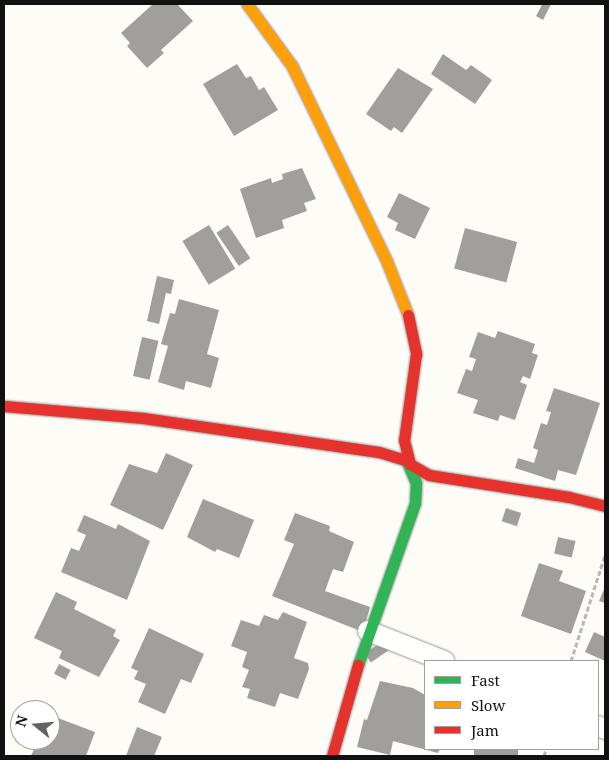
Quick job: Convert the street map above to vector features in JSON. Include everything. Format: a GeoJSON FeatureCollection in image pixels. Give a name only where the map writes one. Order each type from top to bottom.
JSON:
{"type":"FeatureCollection","features":[{"type":"Feature","properties":{"kind":"street"},"geometry":{"type":"LineString","coordinates":[[247,4],[292,66],[388,262],[406,308],[416,349],[404,440],[416,483],[415,503],[368,631],[332,756]]}},
{"type":"Feature","properties":{"kind":"street"},"geometry":{"type":"LineString","coordinates":[[4,406],[19,405],[163,421],[378,452],[404,459],[429,475],[569,497],[605,506]]}},
{"type":"Feature","properties":{"kind":"street"},"geometry":{"type":"LineString","coordinates":[[368,631],[441,660]]}},
{"type":"Feature","properties":{"kind":"path"},"geometry":{"type":"LineString","coordinates":[[571,660],[605,555]]}},
{"type":"Feature","properties":{"kind":"building"},"geometry":{"type":"Polygon","coordinates":[[[153,4],[177,4],[193,21],[161,50],[164,53],[147,68],[127,46],[130,43],[121,33],[153,4]]]}},
{"type":"Feature","properties":{"kind":"building"},"geometry":{"type":"Polygon","coordinates":[[[538,4],[551,4],[543,20],[536,16],[542,5],[538,4]]]}},
{"type":"Feature","properties":{"kind":"building"},"geometry":{"type":"Polygon","coordinates":[[[443,54],[466,70],[471,65],[492,80],[475,104],[431,74],[443,54]]]}},
{"type":"Feature","properties":{"kind":"building"},"geometry":{"type":"Polygon","coordinates":[[[237,64],[246,78],[251,76],[259,90],[264,87],[278,110],[234,136],[203,84],[237,64]]]}},
{"type":"Feature","properties":{"kind":"building"},"geometry":{"type":"Polygon","coordinates":[[[398,68],[433,89],[402,133],[394,127],[391,131],[366,114],[398,68]]]}},
{"type":"Feature","properties":{"kind":"building"},"geometry":{"type":"Polygon","coordinates":[[[302,168],[316,199],[304,203],[307,211],[282,220],[284,228],[256,238],[240,189],[271,178],[272,183],[283,179],[282,174],[302,168]]]}},
{"type":"Feature","properties":{"kind":"building"},"geometry":{"type":"Polygon","coordinates":[[[399,193],[430,208],[415,239],[395,230],[398,223],[387,217],[399,193]]]}},
{"type":"Feature","properties":{"kind":"building"},"geometry":{"type":"Polygon","coordinates":[[[209,225],[235,269],[209,285],[182,241],[209,225]]]}},
{"type":"Feature","properties":{"kind":"building"},"geometry":{"type":"Polygon","coordinates":[[[228,225],[250,258],[239,266],[216,233],[228,225]]]}},
{"type":"Feature","properties":{"kind":"building"},"geometry":{"type":"Polygon","coordinates":[[[465,228],[517,242],[506,283],[454,269],[465,228]]]}},
{"type":"Feature","properties":{"kind":"building"},"geometry":{"type":"Polygon","coordinates":[[[157,276],[174,280],[171,294],[166,293],[159,324],[147,321],[157,276]]]}},
{"type":"Feature","properties":{"kind":"building"},"geometry":{"type":"Polygon","coordinates":[[[179,299],[219,310],[207,354],[219,358],[211,388],[186,381],[184,390],[158,382],[168,346],[161,344],[170,313],[175,314],[179,299]]]}},
{"type":"Feature","properties":{"kind":"building"},"geometry":{"type":"Polygon","coordinates":[[[498,331],[535,344],[532,353],[538,355],[530,379],[523,376],[520,382],[527,385],[515,420],[500,415],[498,421],[473,413],[478,400],[457,393],[466,369],[472,371],[476,359],[469,357],[478,332],[495,338],[498,331]]]}},
{"type":"Feature","properties":{"kind":"building"},"geometry":{"type":"Polygon","coordinates":[[[142,337],[159,341],[150,380],[133,376],[142,337]]]}},
{"type":"Feature","properties":{"kind":"building"},"geometry":{"type":"Polygon","coordinates":[[[554,388],[600,403],[576,475],[558,470],[555,481],[515,468],[518,458],[534,463],[538,450],[533,448],[541,423],[547,425],[551,412],[546,411],[554,388]]]}},
{"type":"Feature","properties":{"kind":"building"},"geometry":{"type":"Polygon","coordinates":[[[166,453],[193,465],[163,530],[110,505],[129,464],[157,473],[166,453]]]}},
{"type":"Feature","properties":{"kind":"building"},"geometry":{"type":"Polygon","coordinates":[[[203,499],[254,520],[239,558],[217,549],[215,552],[187,537],[203,499]]]}},
{"type":"Feature","properties":{"kind":"building"},"geometry":{"type":"Polygon","coordinates":[[[506,508],[521,513],[517,526],[502,521],[506,508]]]}},
{"type":"Feature","properties":{"kind":"building"},"geometry":{"type":"Polygon","coordinates":[[[295,513],[330,526],[329,531],[354,542],[343,572],[333,569],[325,591],[370,607],[363,632],[272,596],[294,544],[284,540],[295,513]]]}},
{"type":"Feature","properties":{"kind":"building"},"geometry":{"type":"Polygon","coordinates":[[[84,515],[116,529],[118,524],[150,541],[127,600],[61,572],[71,548],[79,551],[86,535],[77,531],[84,515]]]}},
{"type":"Feature","properties":{"kind":"building"},"geometry":{"type":"Polygon","coordinates":[[[558,537],[576,541],[572,558],[554,554],[558,537]]]}},
{"type":"Feature","properties":{"kind":"building"},"geometry":{"type":"Polygon","coordinates":[[[539,563],[563,571],[559,581],[586,591],[571,634],[521,616],[539,563]]]}},
{"type":"Feature","properties":{"kind":"building"},"geometry":{"type":"Polygon","coordinates":[[[605,587],[605,603],[599,601],[605,587]]]}},
{"type":"Feature","properties":{"kind":"building"},"geometry":{"type":"Polygon","coordinates":[[[56,592],[77,602],[74,609],[116,630],[113,636],[120,640],[99,677],[59,658],[62,651],[34,638],[56,592]]]}},
{"type":"Feature","properties":{"kind":"building"},"geometry":{"type":"Polygon","coordinates":[[[283,612],[307,622],[294,658],[308,663],[309,669],[298,699],[280,693],[275,707],[247,698],[250,689],[242,687],[249,670],[242,667],[247,652],[231,646],[241,620],[259,626],[264,615],[278,620],[283,612]]]}},
{"type":"Feature","properties":{"kind":"building"},"geometry":{"type":"Polygon","coordinates":[[[149,628],[204,654],[191,683],[181,679],[165,714],[138,702],[146,684],[134,679],[138,671],[131,668],[149,628]]]}},
{"type":"Feature","properties":{"kind":"building"},"geometry":{"type":"Polygon","coordinates":[[[594,632],[605,637],[605,661],[585,652],[594,632]]]}},
{"type":"Feature","properties":{"kind":"building"},"geometry":{"type":"Polygon","coordinates":[[[383,641],[389,650],[371,662],[365,653],[383,641]]]}},
{"type":"Feature","properties":{"kind":"building"},"geometry":{"type":"Polygon","coordinates":[[[59,664],[71,670],[66,680],[54,674],[59,664]]]}},
{"type":"Feature","properties":{"kind":"building"},"geometry":{"type":"Polygon","coordinates":[[[380,681],[413,688],[424,694],[424,749],[393,741],[390,755],[357,747],[364,719],[367,720],[380,681]]]}},
{"type":"Feature","properties":{"kind":"building"},"geometry":{"type":"Polygon","coordinates":[[[60,719],[95,732],[86,756],[31,756],[34,750],[60,750],[60,719]]]}},
{"type":"Feature","properties":{"kind":"building"},"geometry":{"type":"Polygon","coordinates":[[[137,727],[162,737],[154,756],[126,756],[137,727]]]}},
{"type":"Feature","properties":{"kind":"building"},"geometry":{"type":"Polygon","coordinates":[[[427,750],[440,750],[438,753],[427,750]]]}},
{"type":"Feature","properties":{"kind":"building"},"geometry":{"type":"Polygon","coordinates":[[[474,750],[518,750],[518,756],[474,756],[474,750]]]}},
{"type":"Feature","properties":{"kind":"traffic: fast"},"geometry":{"type":"LineString","coordinates":[[358,665],[415,503],[416,483],[406,460]]}},
{"type":"Feature","properties":{"kind":"traffic: slow"},"geometry":{"type":"LineString","coordinates":[[247,4],[292,66],[387,262],[408,315]]}},
{"type":"Feature","properties":{"kind":"traffic: jam"},"geometry":{"type":"LineString","coordinates":[[408,315],[416,354],[404,440],[410,464],[429,475],[569,497],[605,506]]}},
{"type":"Feature","properties":{"kind":"traffic: jam"},"geometry":{"type":"LineString","coordinates":[[4,406],[143,418],[379,452],[406,460]]}},
{"type":"Feature","properties":{"kind":"traffic: jam"},"geometry":{"type":"LineString","coordinates":[[332,756],[358,665]]}}]}
